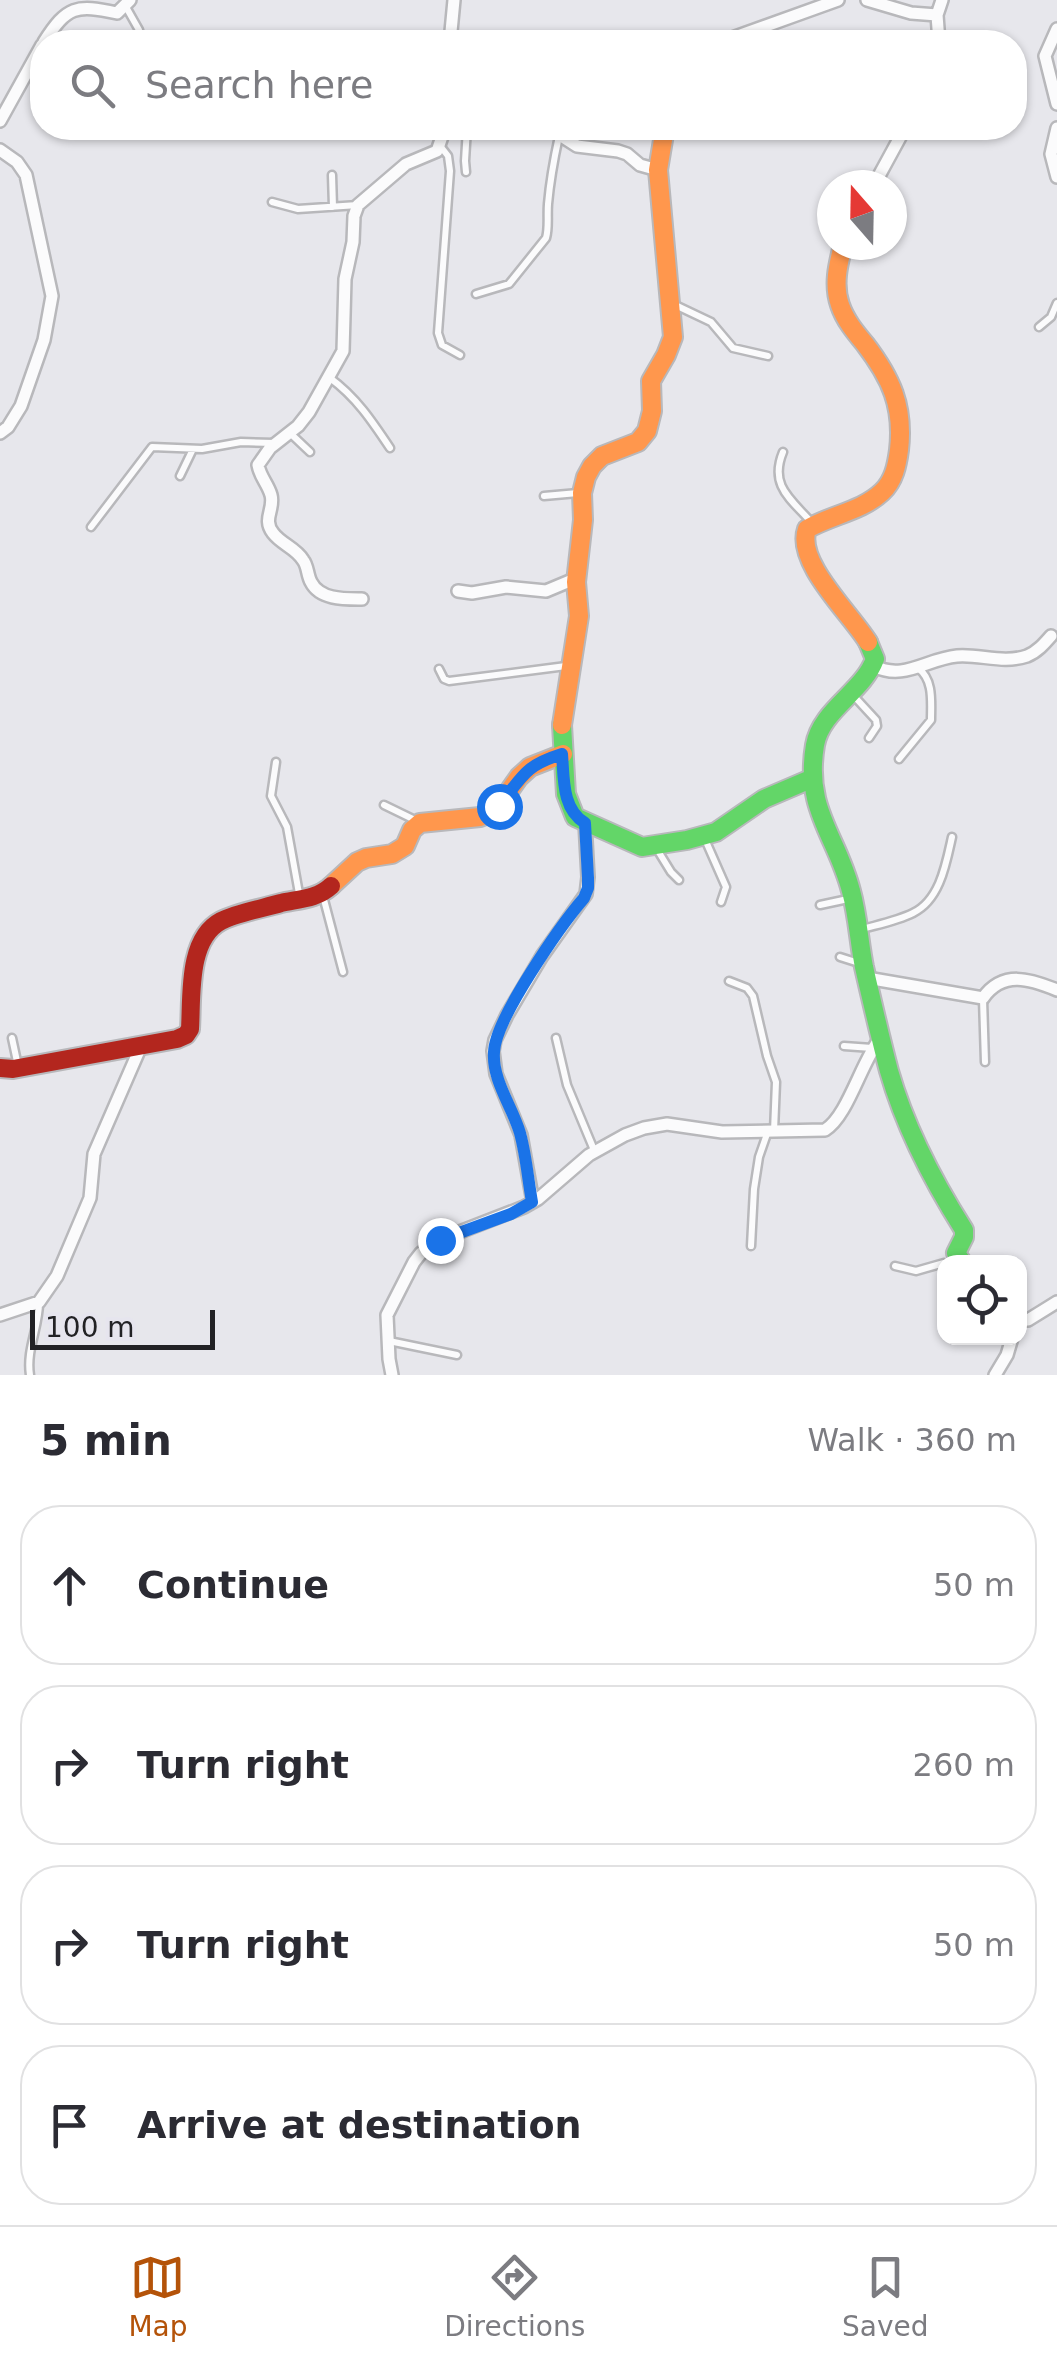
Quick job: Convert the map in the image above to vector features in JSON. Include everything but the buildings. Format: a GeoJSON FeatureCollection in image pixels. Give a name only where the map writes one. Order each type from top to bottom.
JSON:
{"type":"FeatureCollection","features":[{"type":"Feature","properties":{"kind":"street"},"geometry":{"type":"LineString","coordinates":[[451,30],[454,0]]}},
{"type":"Feature","properties":{"kind":"street"},"geometry":{"type":"LineString","coordinates":[[770,30],[838,0]]}},
{"type":"Feature","properties":{"kind":"street"},"geometry":{"type":"LineString","coordinates":[[867,0],[911,13],[937,15]]}},
{"type":"Feature","properties":{"kind":"street"},"geometry":{"type":"LineString","coordinates":[[938,30],[942,0]]}},
{"type":"Feature","properties":{"kind":"street"},"geometry":{"type":"LineString","coordinates":[[52,30],[72,10],[94,8],[118,13],[128,3]]}},
{"type":"Feature","properties":{"kind":"street"},"geometry":{"type":"LineString","coordinates":[[1057,29],[1045,56],[1057,104]]}},
{"type":"Feature","properties":{"kind":"street"},"geometry":{"type":"LineString","coordinates":[[0,121],[30,66]]}},
{"type":"Feature","properties":{"kind":"street"},"geometry":{"type":"LineString","coordinates":[[1057,128],[1051,154],[1057,178]]}},
{"type":"Feature","properties":{"kind":"street"},"geometry":{"type":"LineString","coordinates":[[362,599],[340,599],[317,591],[303,559],[270,530],[272,499],[258,465],[309,412],[344,346],[345,279],[358,206],[406,164],[432,154],[442,140]]}},
{"type":"Feature","properties":{"kind":"street"},"geometry":{"type":"LineString","coordinates":[[568,140],[577,146],[627,154],[640,165],[658,170]]}},
{"type":"Feature","properties":{"kind":"street"},"geometry":{"type":"LineString","coordinates":[[664,140],[658,170],[673,337],[651,382],[652,411],[647,431],[638,442],[602,456],[586,477],[582,493],[578,616],[564,704],[562,754],[566,794],[571,811],[585,823],[636,846],[654,846],[716,832],[764,799],[813,778]]}},
{"type":"Feature","properties":{"kind":"street"},"geometry":{"type":"LineString","coordinates":[[882,170],[898,140]]}},
{"type":"Feature","properties":{"kind":"street"},"geometry":{"type":"LineString","coordinates":[[0,150],[17,162],[26,175],[52,296],[44,340],[21,406],[0,433]]}},
{"type":"Feature","properties":{"kind":"street"},"geometry":{"type":"LineString","coordinates":[[839,260],[838,302],[853,330],[890,380],[898,408],[900,438],[894,474],[883,490],[871,500],[814,524],[804,537],[810,559],[875,659],[874,666],[827,718],[815,742],[816,805],[853,898],[876,1043],[921,1153],[964,1230],[954,1255]]}},
{"type":"Feature","properties":{"kind":"street"},"geometry":{"type":"LineString","coordinates":[[458,590],[472,593],[506,586],[546,590],[577,578]]}},
{"type":"Feature","properties":{"kind":"street"},"geometry":{"type":"LineString","coordinates":[[874,666],[892,673],[956,656],[1006,660],[1037,650],[1051,636]]}},
{"type":"Feature","properties":{"kind":"street"},"geometry":{"type":"LineString","coordinates":[[9,1068],[186,1035],[190,1029],[194,962],[204,938],[219,922],[322,895],[357,862],[392,854],[406,846],[412,830],[420,823],[487,815],[530,767],[562,754]]}},
{"type":"Feature","properties":{"kind":"street"},"geometry":{"type":"LineString","coordinates":[[532,1202],[521,1135],[496,1074],[495,1040],[550,943],[586,894],[585,823]]}},
{"type":"Feature","properties":{"kind":"street"},"geometry":{"type":"LineString","coordinates":[[866,971],[983,998],[999,982],[1008,980],[1028,979],[1057,990]]}},
{"type":"Feature","properties":{"kind":"street"},"geometry":{"type":"LineString","coordinates":[[392,1375],[387,1315],[421,1253],[440,1240],[511,1214],[532,1202],[595,1151],[625,1135],[667,1124],[722,1132],[819,1131],[831,1127],[876,1043]]}},
{"type":"Feature","properties":{"kind":"street"},"geometry":{"type":"LineString","coordinates":[[0,1314],[39,1302],[58,1276],[88,1204],[94,1154],[141,1046]]}},
{"type":"Feature","properties":{"kind":"street"},"geometry":{"type":"LineString","coordinates":[[1027,1320],[1057,1302]]}},
{"type":"Feature","properties":{"kind":"street"},"geometry":{"type":"LineString","coordinates":[[994,1375],[1010,1345]]}},
{"type":"Feature","properties":{"kind":"lane"},"geometry":{"type":"LineString","coordinates":[[128,3],[139,30]]}},
{"type":"Feature","properties":{"kind":"lane"},"geometry":{"type":"LineString","coordinates":[[466,140],[466,172]]}},
{"type":"Feature","properties":{"kind":"lane"},"geometry":{"type":"LineString","coordinates":[[476,294],[510,284],[546,238],[554,140]]}},
{"type":"Feature","properties":{"kind":"lane"},"geometry":{"type":"LineString","coordinates":[[440,146],[448,156],[450,171],[438,332],[442,345],[460,355]]}},
{"type":"Feature","properties":{"kind":"lane"},"geometry":{"type":"LineString","coordinates":[[332,175],[334,207]]}},
{"type":"Feature","properties":{"kind":"lane"},"geometry":{"type":"LineString","coordinates":[[272,202],[290,208],[358,206]]}},
{"type":"Feature","properties":{"kind":"lane"},"geometry":{"type":"LineString","coordinates":[[670,303],[711,322],[733,348],[768,356]]}},
{"type":"Feature","properties":{"kind":"lane"},"geometry":{"type":"LineString","coordinates":[[1039,327],[1057,303]]}},
{"type":"Feature","properties":{"kind":"lane"},"geometry":{"type":"LineString","coordinates":[[329,377],[347,390],[390,448]]}},
{"type":"Feature","properties":{"kind":"lane"},"geometry":{"type":"LineString","coordinates":[[290,433],[310,452]]}},
{"type":"Feature","properties":{"kind":"lane"},"geometry":{"type":"LineString","coordinates":[[92,527],[149,449],[192,449],[249,441],[277,443]]}},
{"type":"Feature","properties":{"kind":"lane"},"geometry":{"type":"LineString","coordinates":[[180,476],[192,449]]}},
{"type":"Feature","properties":{"kind":"lane"},"geometry":{"type":"LineString","coordinates":[[783,452],[777,469],[781,485],[814,524]]}},
{"type":"Feature","properties":{"kind":"lane"},"geometry":{"type":"LineString","coordinates":[[544,496],[582,493]]}},
{"type":"Feature","properties":{"kind":"lane"},"geometry":{"type":"LineString","coordinates":[[439,669],[444,679],[450,681],[570,666]]}},
{"type":"Feature","properties":{"kind":"lane"},"geometry":{"type":"LineString","coordinates":[[899,759],[931,720],[929,681],[917,667]]}},
{"type":"Feature","properties":{"kind":"lane"},"geometry":{"type":"LineString","coordinates":[[851,693],[876,720],[877,726],[869,738]]}},
{"type":"Feature","properties":{"kind":"lane"},"geometry":{"type":"LineString","coordinates":[[276,762],[271,796],[287,827],[300,900]]}},
{"type":"Feature","properties":{"kind":"lane"},"geometry":{"type":"LineString","coordinates":[[384,805],[420,823]]}},
{"type":"Feature","properties":{"kind":"lane"},"geometry":{"type":"LineString","coordinates":[[704,836],[726,887],[720,902]]}},
{"type":"Feature","properties":{"kind":"lane"},"geometry":{"type":"LineString","coordinates":[[858,930],[918,911],[940,883],[952,837]]}},
{"type":"Feature","properties":{"kind":"lane"},"geometry":{"type":"LineString","coordinates":[[654,846],[680,880]]}},
{"type":"Feature","properties":{"kind":"lane"},"geometry":{"type":"LineString","coordinates":[[322,895],[343,972]]}},
{"type":"Feature","properties":{"kind":"lane"},"geometry":{"type":"LineString","coordinates":[[820,905],[853,898]]}},
{"type":"Feature","properties":{"kind":"lane"},"geometry":{"type":"LineString","coordinates":[[840,956],[866,971]]}},
{"type":"Feature","properties":{"kind":"lane"},"geometry":{"type":"LineString","coordinates":[[729,981],[747,988],[752,996],[776,1082],[771,1131],[759,1157],[754,1189],[751,1246]]}},
{"type":"Feature","properties":{"kind":"lane"},"geometry":{"type":"LineString","coordinates":[[983,998],[984,1062]]}},
{"type":"Feature","properties":{"kind":"lane"},"geometry":{"type":"LineString","coordinates":[[9,1068],[12,1038]]}},
{"type":"Feature","properties":{"kind":"lane"},"geometry":{"type":"LineString","coordinates":[[556,1038],[571,1096],[595,1151]]}},
{"type":"Feature","properties":{"kind":"lane"},"geometry":{"type":"LineString","coordinates":[[844,1046],[876,1043]]}},
{"type":"Feature","properties":{"kind":"lane"},"geometry":{"type":"LineString","coordinates":[[896,1266],[916,1271],[937,1265]]}},
{"type":"Feature","properties":{"kind":"lane"},"geometry":{"type":"LineString","coordinates":[[30,1375],[29,1356],[39,1302]]}},
{"type":"Feature","properties":{"kind":"lane"},"geometry":{"type":"LineString","coordinates":[[388,1341],[456,1355]]}},
{"type":"Feature","properties":{"kind":"traffic: fast"},"geometry":{"type":"LineString","coordinates":[[868,642],[875,659],[869,671],[819,733],[814,788],[851,891],[864,967],[903,1113],[964,1230],[957,1255]]}},
{"type":"Feature","properties":{"kind":"traffic: fast"},"geometry":{"type":"LineString","coordinates":[[562,725],[566,794],[575,817],[642,847],[716,832],[764,799],[813,778]]}},
{"type":"Feature","properties":{"kind":"traffic: slow"},"geometry":{"type":"LineString","coordinates":[[562,725],[579,616],[576,582],[586,477],[602,456],[638,442],[647,431],[652,411],[651,381],[673,337],[658,170],[663,140]]}},
{"type":"Feature","properties":{"kind":"traffic: slow"},"geometry":{"type":"LineString","coordinates":[[840,260],[838,298],[847,321],[882,369],[894,393],[899,450],[892,478],[882,492],[865,504],[807,529],[805,542],[817,572],[868,642]]}},
{"type":"Feature","properties":{"kind":"traffic: slow"},"geometry":{"type":"LineString","coordinates":[[331,886],[357,862],[392,854],[405,846],[420,823],[480,817],[495,811],[530,767],[563,754]]}},
{"type":"Feature","properties":{"kind":"traffic: jam"},"geometry":{"type":"LineString","coordinates":[[0,1068],[13,1069],[186,1035],[190,1029],[193,970],[210,929],[234,916],[314,896],[331,886]]}},
{"type":"Feature","properties":{"kind":"route"},"geometry":{"type":"LineString","coordinates":[[440,1240],[511,1214],[532,1202],[521,1135],[496,1074],[495,1040],[542,956],[588,888],[585,823],[571,811],[562,754],[530,767],[499,806]]}}]}
